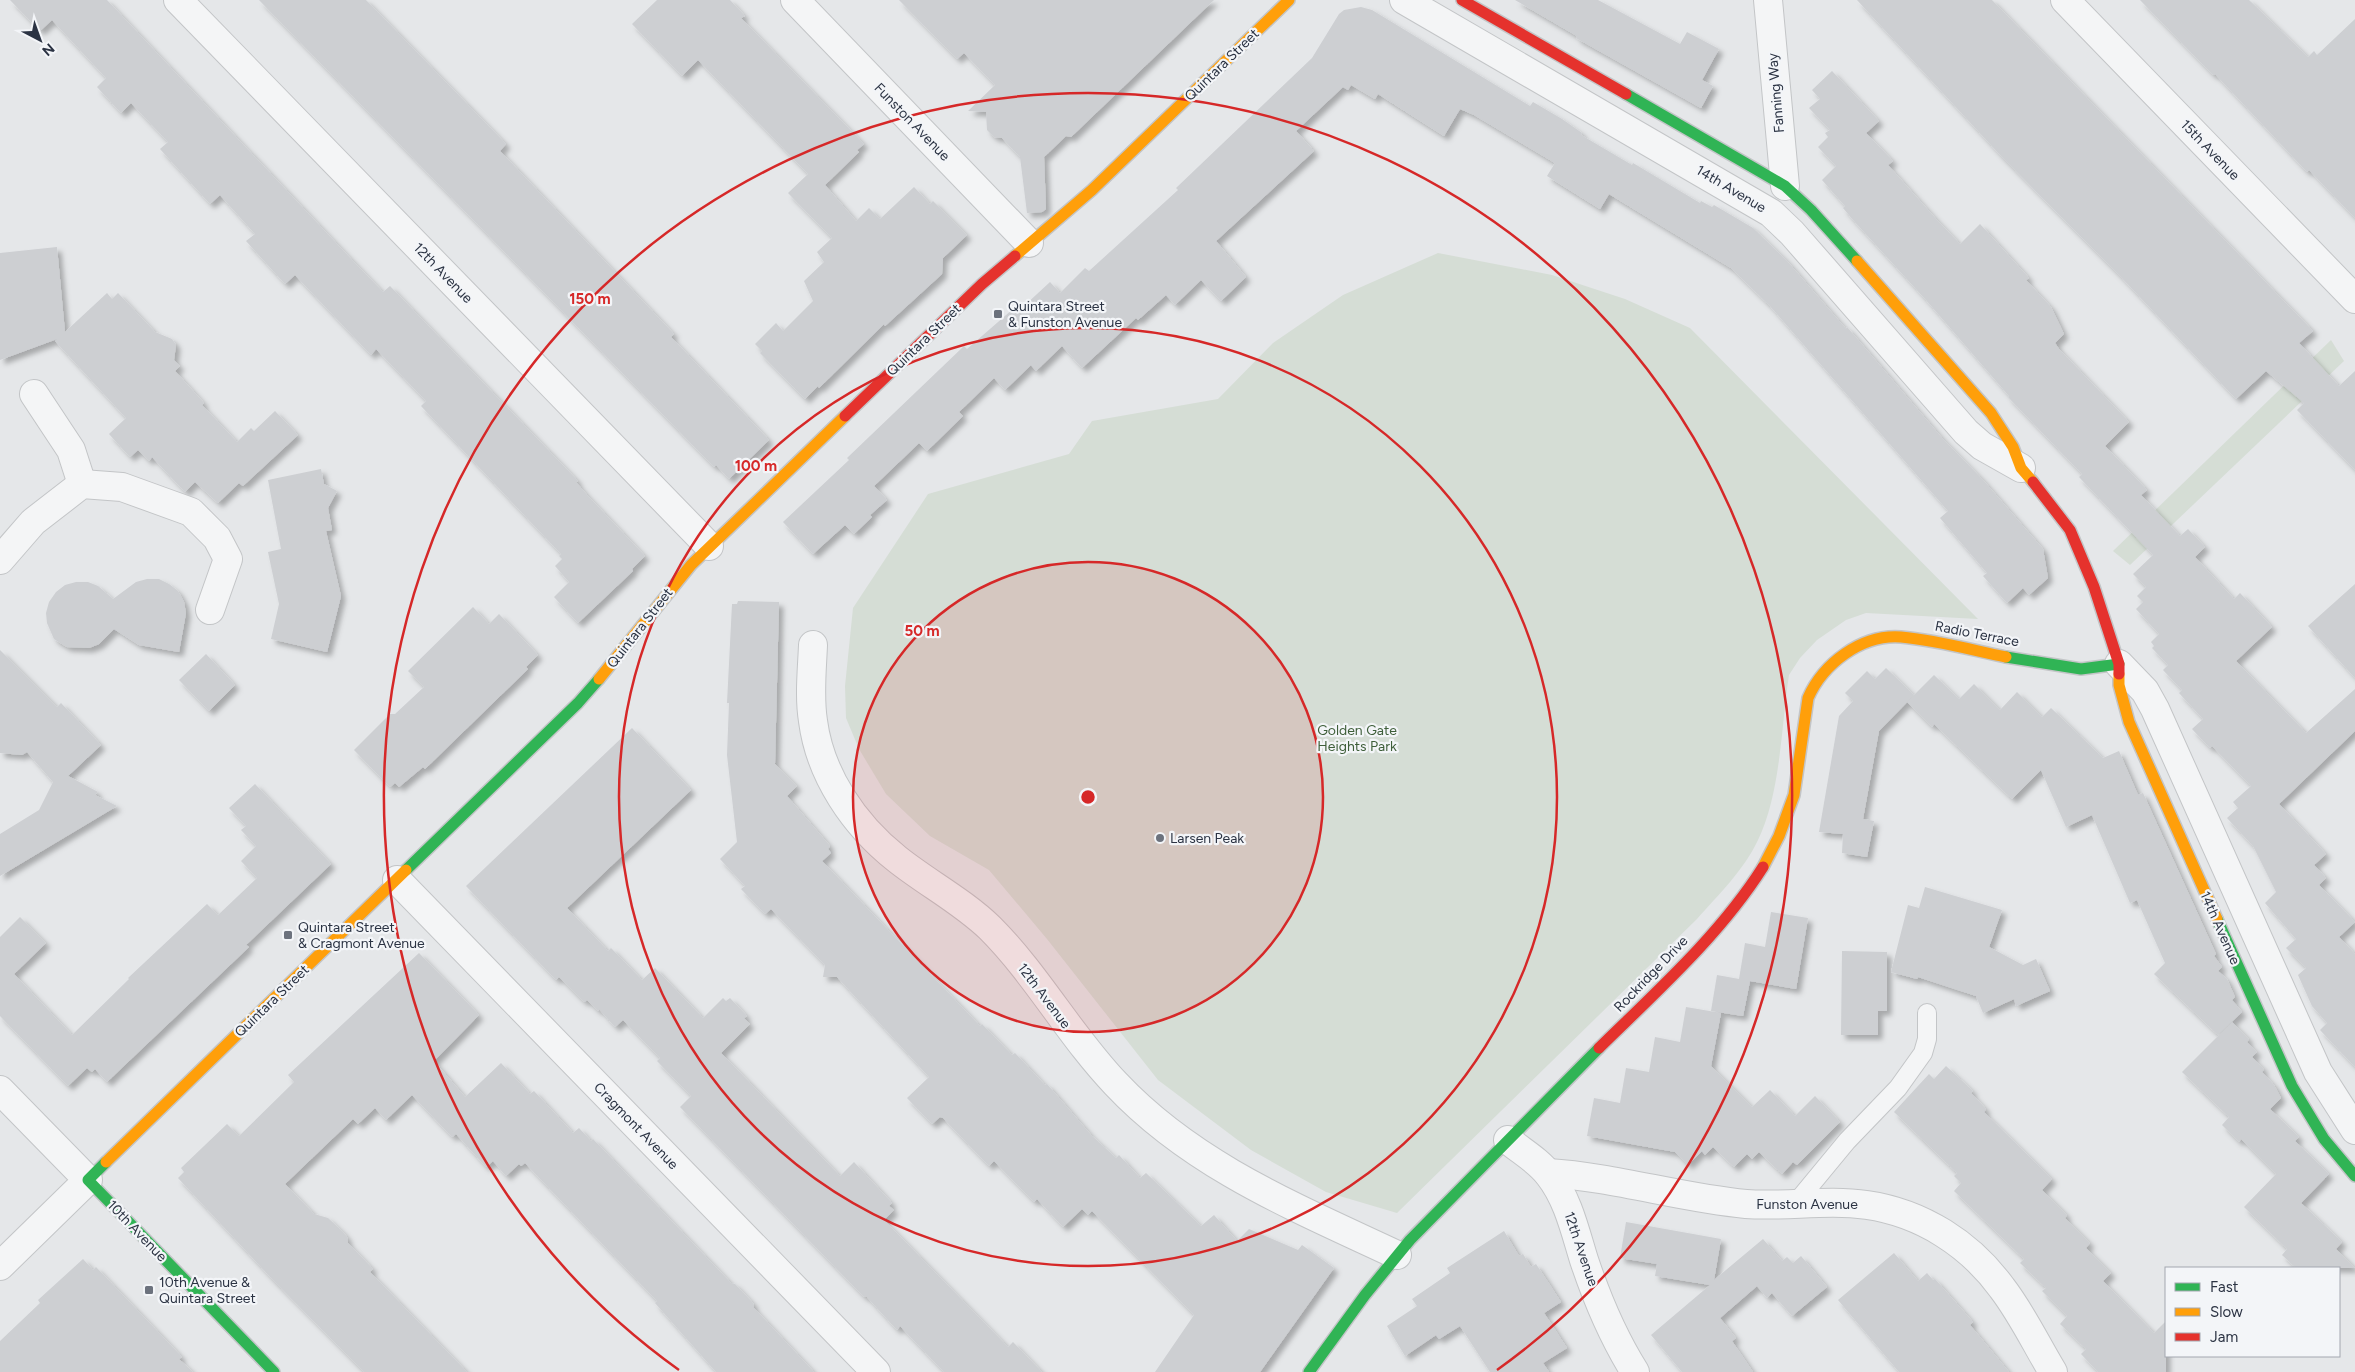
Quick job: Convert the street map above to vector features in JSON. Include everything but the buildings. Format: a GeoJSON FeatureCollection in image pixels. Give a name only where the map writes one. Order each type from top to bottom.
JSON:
{"type":"FeatureCollection","features":[{"type":"Feature","properties":{"kind":"street","name":"12th Avenue"},"geometry":{"type":"LineString","coordinates":[[178,0],[708,546]]}},
{"type":"Feature","properties":{"kind":"street","name":"Funston Avenue"},"geometry":{"type":"LineString","coordinates":[[795,0],[1029,244]]}},
{"type":"Feature","properties":{"kind":"street","name":"Quintara Street"},"geometry":{"type":"LineString","coordinates":[[0,1266],[578,703],[604,675],[679,577],[708,546],[982,284],[1092,190],[1290,0]]}},
{"type":"Feature","properties":{"kind":"street","name":"14th Avenue"},"geometry":{"type":"LineString","coordinates":[[1404,0],[1771,212],[1966,432],[1982,446],[2021,468]]}},
{"type":"Feature","properties":{"kind":"street","name":"14th Avenue"},"geometry":{"type":"LineString","coordinates":[[1462,0],[1785,186],[1811,210],[1991,413],[2013,447],[2021,468],[2060,515],[2078,545],[2119,664],[2119,685],[2129,722],[2292,1086],[2318,1130],[2355,1176]]}},
{"type":"Feature","properties":{"kind":"street","name":"Fanning Way"},"geometry":{"type":"LineString","coordinates":[[1768,0],[1785,186]]}},
{"type":"Feature","properties":{"kind":"street","name":"15th Avenue"},"geometry":{"type":"LineString","coordinates":[[2065,0],[2355,299]]}},
{"type":"Feature","properties":{"kind":"street"},"geometry":{"type":"LineString","coordinates":[[34,394],[71,450],[82,484]]}},
{"type":"Feature","properties":{"kind":"street"},"geometry":{"type":"LineString","coordinates":[[0,560],[33,522],[82,484],[122,487],[190,512],[217,538],[228,559],[210,610]]}},
{"type":"Feature","properties":{"kind":"street","name":"Radio Terrace"},"geometry":{"type":"LineString","coordinates":[[1834,661],[1864,643],[1880,638],[1900,637],[2060,667],[2081,669],[2119,664]]}},
{"type":"Feature","properties":{"kind":"street","name":"12th Avenue"},"geometry":{"type":"LineString","coordinates":[[813,645],[811,693],[816,744],[839,794],[875,839],[896,858],[965,906],[990,928],[1090,1056],[1116,1085],[1179,1140],[1213,1164],[1248,1184],[1397,1254]]}},
{"type":"Feature","properties":{"kind":"street","name":"Rockridge Drive"},"geometry":{"type":"LineString","coordinates":[[1397,1254],[1685,962],[1750,885],[1779,836],[1790,808],[1802,754],[1808,699],[1814,685],[1834,661]]}},
{"type":"Feature","properties":{"kind":"street","name":"14th Avenue"},"geometry":{"type":"LineString","coordinates":[[2119,664],[2145,691],[2155,709],[2318,1072],[2355,1130]]}},
{"type":"Feature","properties":{"kind":"street","name":"Cragmont Avenue"},"geometry":{"type":"LineString","coordinates":[[396,880],[876,1372]]}},
{"type":"Feature","properties":{"kind":"street","name":"10th Avenue"},"geometry":{"type":"LineString","coordinates":[[0,1090],[274,1372]]}},
{"type":"Feature","properties":{"kind":"street","name":"12th Avenue"},"geometry":{"type":"LineString","coordinates":[[1508,1140],[1548,1173],[1557,1187],[1571,1218],[1597,1298],[1613,1333],[1635,1372]]}},
{"type":"Feature","properties":{"kind":"street","name":"Funston Avenue"},"geometry":{"type":"LineString","coordinates":[[1548,1173],[1596,1178],[1746,1204],[1841,1203],[1868,1205],[1894,1211],[1942,1231],[1978,1259],[2002,1288],[2053,1372]]}},
{"type":"Feature","properties":{"kind":"street"},"geometry":{"type":"LineString","coordinates":[[1309,1372],[1397,1254]]}},
{"type":"Feature","properties":{"kind":"lane"},"geometry":{"type":"LineString","coordinates":[[1795,1204],[1847,1141],[1898,1088],[1923,1053],[1927,1039],[1927,1013]]}},
{"type":"Feature","properties":{"kind":"green space","name":"Golden Gate Heights Park"},"geometry":{"type":"Polygon","coordinates":[[[1438,253],[1552,275],[1625,299],[1690,328],[1978,619],[1866,613],[1846,620],[1817,640],[1800,658],[1789,675],[1776,780],[1766,821],[1752,851],[1738,872],[1697,919],[1397,1213],[1326,1192],[1251,1150],[1158,1080],[1047,939],[989,870],[930,836],[886,794],[859,749],[846,718],[845,686],[853,608],[928,494],[1069,454],[1092,421],[1218,399],[1273,343],[1343,295],[1438,253]]]}},
{"type":"Feature","properties":{"kind":"green space"},"geometry":{"type":"Polygon","coordinates":[[[2331,340],[2344,361],[2130,565],[2113,551],[2331,340]]]}},
{"type":"Feature","properties":{"kind":"traffic: fast"},"geometry":{"type":"LineString","coordinates":[[1626,94],[1785,186],[1811,210],[1857,261]]}},
{"type":"Feature","properties":{"kind":"traffic: fast"},"geometry":{"type":"LineString","coordinates":[[2006,657],[2081,669],[2119,664]]}},
{"type":"Feature","properties":{"kind":"traffic: fast"},"geometry":{"type":"LineString","coordinates":[[406,870],[578,703],[599,679]]}},
{"type":"Feature","properties":{"kind":"traffic: fast"},"geometry":{"type":"LineString","coordinates":[[2217,919],[2292,1086],[2324,1139],[2355,1176]]}},
{"type":"Feature","properties":{"kind":"traffic: fast"},"geometry":{"type":"LineString","coordinates":[[1309,1372],[1365,1295],[1410,1240],[1599,1048]]}},
{"type":"Feature","properties":{"kind":"traffic: fast"},"geometry":{"type":"LineString","coordinates":[[106,1162],[88,1180],[274,1372]]}},
{"type":"Feature","properties":{"kind":"traffic: slow"},"geometry":{"type":"LineString","coordinates":[[1015,256],[1092,190],[1289,0]]}},
{"type":"Feature","properties":{"kind":"traffic: slow"},"geometry":{"type":"LineString","coordinates":[[1857,261],[1991,413],[2013,447],[2021,468],[2033,482]]}},
{"type":"Feature","properties":{"kind":"traffic: slow"},"geometry":{"type":"LineString","coordinates":[[599,679],[691,565],[845,416]]}},
{"type":"Feature","properties":{"kind":"traffic: slow"},"geometry":{"type":"LineString","coordinates":[[1763,867],[1779,836],[1794,795],[1808,698],[1815,685],[1833,663],[1858,646],[1886,637],[1927,640],[2006,657]]}},
{"type":"Feature","properties":{"kind":"traffic: slow"},"geometry":{"type":"LineString","coordinates":[[2119,674],[2119,685],[2129,722],[2217,919]]}},
{"type":"Feature","properties":{"kind":"traffic: slow"},"geometry":{"type":"LineString","coordinates":[[106,1162],[406,870]]}},
{"type":"Feature","properties":{"kind":"traffic: jam"},"geometry":{"type":"LineString","coordinates":[[1462,0],[1626,94]]}},
{"type":"Feature","properties":{"kind":"traffic: jam"},"geometry":{"type":"LineString","coordinates":[[845,416],[982,284],[1015,256]]}},
{"type":"Feature","properties":{"kind":"traffic: jam"},"geometry":{"type":"LineString","coordinates":[[2033,482],[2070,530],[2094,587],[2119,664],[2119,674]]}},
{"type":"Feature","properties":{"kind":"traffic: jam"},"geometry":{"type":"LineString","coordinates":[[1599,1048],[1665,984],[1707,939],[1746,892],[1763,867]]}},
{"type":"Feature","properties":{"kind":"place","name":"Quintara Street & Funston Avenue"},"geometry":{"type":"Point","coordinates":[998,314]}},
{"type":"Feature","properties":{"kind":"place","name":"Larsen Peak"},"geometry":{"type":"Point","coordinates":[1160,838]}},
{"type":"Feature","properties":{"kind":"place","name":"Quintara Street & Cragmont Avenue"},"geometry":{"type":"Point","coordinates":[288,935]}},
{"type":"Feature","properties":{"kind":"place","name":"10th Avenue & Quintara Street"},"geometry":{"type":"Point","coordinates":[149,1290]}}]}
